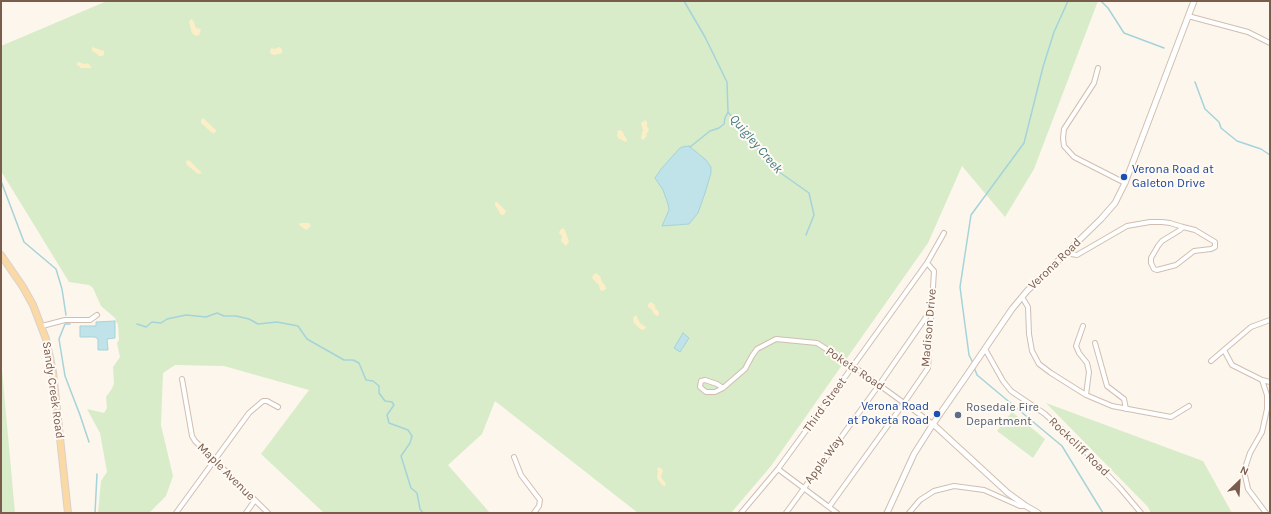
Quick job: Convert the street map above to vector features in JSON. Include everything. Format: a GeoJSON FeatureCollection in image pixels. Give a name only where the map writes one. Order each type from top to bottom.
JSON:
{"type":"FeatureCollection","features":[{"type":"Feature","properties":{"kind":"main road","name":"Sandy Creek Road"},"geometry":{"type":"LineString","coordinates":[[1,254],[33,305],[46,339],[53,372],[68,513]]}},
{"type":"Feature","properties":{"kind":"street","name":"Verona Road"},"geometry":{"type":"LineString","coordinates":[[887,513],[914,454],[1012,309],[1022,297],[1101,219],[1119,196],[1194,1]]}},
{"type":"Feature","properties":{"kind":"street"},"geometry":{"type":"LineString","coordinates":[[1188,16],[1248,32],[1270,43]]}},
{"type":"Feature","properties":{"kind":"street"},"geometry":{"type":"LineString","coordinates":[[1098,68],[1094,83],[1064,129],[1064,146],[1074,157],[1125,183]]}},
{"type":"Feature","properties":{"kind":"street"},"geometry":{"type":"LineString","coordinates":[[1066,253],[1077,255],[1112,234],[1134,224],[1162,222],[1183,227],[1195,230],[1215,242],[1215,247],[1194,251],[1176,265],[1157,270],[1154,269],[1151,263],[1151,258],[1154,252],[1162,241],[1183,227]]}},
{"type":"Feature","properties":{"kind":"street","name":"Third Street"},"geometry":{"type":"LineString","coordinates":[[741,513],[778,469],[853,366],[927,263],[944,233]]}},
{"type":"Feature","properties":{"kind":"street","name":"Madison Drive"},"geometry":{"type":"LineString","coordinates":[[829,507],[928,368],[934,271],[927,263]]}},
{"type":"Feature","properties":{"kind":"street"},"geometry":{"type":"LineString","coordinates":[[1022,297],[1028,307],[1029,334],[1032,351],[1039,364],[1086,395],[1112,406],[1171,417],[1189,406]]}},
{"type":"Feature","properties":{"kind":"street","name":"Apple Way"},"geometry":{"type":"LineString","coordinates":[[786,513],[932,310]]}},
{"type":"Feature","properties":{"kind":"street"},"geometry":{"type":"LineString","coordinates":[[42,326],[65,320],[90,320],[97,315]]}},
{"type":"Feature","properties":{"kind":"street"},"geometry":{"type":"LineString","coordinates":[[1211,361],[1251,327],[1270,320]]}},
{"type":"Feature","properties":{"kind":"street"},"geometry":{"type":"LineString","coordinates":[[1083,326],[1076,346],[1079,353],[1087,363],[1089,372],[1086,395]]}},
{"type":"Feature","properties":{"kind":"street","name":"Poketa Road"},"geometry":{"type":"LineString","coordinates":[[723,388],[745,369],[757,349],[776,339],[817,342],[933,424],[1008,493],[1038,513]]}},
{"type":"Feature","properties":{"kind":"street"},"geometry":{"type":"LineString","coordinates":[[1095,343],[1107,386],[1124,400],[1126,409]]}},
{"type":"Feature","properties":{"kind":"street","name":"Rockcliff Road"},"geometry":{"type":"LineString","coordinates":[[985,349],[1003,381],[1011,391],[1045,414],[1120,488],[1141,513]]}},
{"type":"Feature","properties":{"kind":"street"},"geometry":{"type":"LineString","coordinates":[[1224,350],[1232,365],[1262,380],[1270,382]]}},
{"type":"Feature","properties":{"kind":"street","name":"Maple Avenue"},"geometry":{"type":"LineString","coordinates":[[182,380],[192,436],[195,441],[268,513]]}},
{"type":"Feature","properties":{"kind":"street"},"geometry":{"type":"LineString","coordinates":[[705,380],[717,384],[723,388],[715,392],[706,392],[700,387],[702,381],[705,380]]}},
{"type":"Feature","properties":{"kind":"street"},"geometry":{"type":"LineString","coordinates":[[1262,380],[1267,395],[1267,409],[1262,432],[1250,453],[1244,471],[1248,489],[1266,513]]}},
{"type":"Feature","properties":{"kind":"street"},"geometry":{"type":"LineString","coordinates":[[176,513],[249,413],[263,401],[267,401],[278,407]]}},
{"type":"Feature","properties":{"kind":"street"},"geometry":{"type":"LineString","coordinates":[[514,457],[521,474],[540,500],[539,506],[534,513]]}},
{"type":"Feature","properties":{"kind":"street"},"geometry":{"type":"LineString","coordinates":[[778,469],[837,513]]}},
{"type":"Feature","properties":{"kind":"street"},"geometry":{"type":"LineString","coordinates":[[909,513],[920,500],[934,491],[954,486],[984,490],[1020,506],[1026,506]]}},
{"type":"Feature","properties":{"kind":"street"},"geometry":{"type":"LineString","coordinates":[[246,513],[255,500]]}},
{"type":"Feature","properties":{"kind":"green space"},"geometry":{"type":"Polygon","coordinates":[[[107,1],[1098,1],[1034,169],[1005,217],[962,166],[928,243],[771,466],[731,513],[638,513],[495,401],[482,434],[448,465],[490,513],[324,513],[261,454],[309,390],[224,366],[175,365],[163,373],[161,425],[173,476],[166,496],[149,513],[98,513],[101,481],[107,472],[100,433],[87,409],[104,413],[107,408],[106,397],[114,384],[113,367],[120,357],[117,343],[119,340],[118,325],[115,318],[101,306],[93,288],[89,285],[69,282],[1,171],[1,46],[107,1]]]}},
{"type":"Feature","properties":{"kind":"green space"},"geometry":{"type":"Polygon","coordinates":[[[1,359],[15,513],[1,513],[1,359]]]}},
{"type":"Feature","properties":{"kind":"green space"},"geometry":{"type":"Polygon","coordinates":[[[1046,403],[1203,461],[1232,513],[1151,513],[1148,507],[1046,403]]]}},
{"type":"Feature","properties":{"kind":"green space"},"geometry":{"type":"Polygon","coordinates":[[[1012,412],[1045,439],[1033,458],[997,431],[1012,412]]]}},
{"type":"Feature","properties":{"kind":"sand"},"geometry":{"type":"Polygon","coordinates":[[[191,19],[193,20],[196,28],[201,29],[199,35],[196,36],[192,33],[189,22],[191,19]]]}},
{"type":"Feature","properties":{"kind":"sand"},"geometry":{"type":"Polygon","coordinates":[[[92,47],[104,51],[104,55],[99,56],[92,51],[92,47]]]}},
{"type":"Feature","properties":{"kind":"sand"},"geometry":{"type":"Polygon","coordinates":[[[279,47],[282,49],[282,53],[274,55],[271,54],[271,48],[275,49],[279,47]]]}},
{"type":"Feature","properties":{"kind":"sand"},"geometry":{"type":"Polygon","coordinates":[[[78,62],[85,64],[88,63],[92,68],[81,68],[76,64],[78,62]]]}},
{"type":"Feature","properties":{"kind":"sand"},"geometry":{"type":"Polygon","coordinates":[[[203,118],[216,130],[215,133],[212,133],[201,123],[203,118]]]}},
{"type":"Feature","properties":{"kind":"sand"},"geometry":{"type":"Polygon","coordinates":[[[645,120],[649,129],[646,134],[647,136],[643,140],[641,138],[643,130],[641,123],[645,120]]]}},
{"type":"Feature","properties":{"kind":"sand"},"geometry":{"type":"Polygon","coordinates":[[[618,130],[622,131],[627,140],[626,142],[618,138],[618,130]]]}},
{"type":"Feature","properties":{"kind":"sand"},"geometry":{"type":"Polygon","coordinates":[[[187,160],[190,161],[202,173],[198,174],[187,165],[187,160]]]}},
{"type":"Feature","properties":{"kind":"sand"},"geometry":{"type":"Polygon","coordinates":[[[495,202],[497,202],[506,211],[504,215],[501,215],[495,205],[495,202]]]}},
{"type":"Feature","properties":{"kind":"sand"},"geometry":{"type":"Polygon","coordinates":[[[300,223],[309,223],[311,226],[306,230],[299,225],[300,223]]]}},
{"type":"Feature","properties":{"kind":"sand"},"geometry":{"type":"Polygon","coordinates":[[[563,228],[569,242],[566,246],[561,241],[562,236],[559,233],[563,228]]]}},
{"type":"Feature","properties":{"kind":"sand"},"geometry":{"type":"Polygon","coordinates":[[[596,273],[600,276],[605,285],[606,289],[603,291],[600,290],[599,285],[592,278],[596,273]]]}},
{"type":"Feature","properties":{"kind":"sand"},"geometry":{"type":"Polygon","coordinates":[[[651,302],[655,305],[659,315],[657,316],[654,314],[648,307],[648,304],[651,302]]]}},
{"type":"Feature","properties":{"kind":"sand"},"geometry":{"type":"Polygon","coordinates":[[[636,315],[640,323],[646,327],[644,330],[640,329],[634,323],[633,318],[636,315]]]}},
{"type":"Feature","properties":{"kind":"sand"},"geometry":{"type":"Polygon","coordinates":[[[659,467],[663,470],[661,477],[666,484],[665,486],[662,485],[657,478],[657,469],[659,467]]]}},
{"type":"Feature","properties":{"kind":"water"},"geometry":{"type":"Polygon","coordinates":[[[689,146],[706,160],[711,167],[711,173],[705,193],[698,213],[689,224],[662,226],[669,210],[663,190],[655,178],[679,149],[689,146]]]}},
{"type":"Feature","properties":{"kind":"water"},"geometry":{"type":"Polygon","coordinates":[[[115,321],[115,338],[107,339],[108,350],[98,350],[98,339],[95,337],[80,337],[80,326],[96,326],[96,322],[115,321]]]}},
{"type":"Feature","properties":{"kind":"water"},"geometry":{"type":"Polygon","coordinates":[[[683,333],[689,338],[680,352],[674,348],[683,333]]]}},
{"type":"Feature","properties":{"kind":"waterway","name":"Quigley Creek"},"geometry":{"type":"LineString","coordinates":[[684,1],[705,37],[727,82],[728,112],[775,169],[809,193],[814,215],[806,235]]}},
{"type":"Feature","properties":{"kind":"waterway"},"geometry":{"type":"LineString","coordinates":[[973,363],[969,355],[960,287],[971,215],[1024,143],[1043,67],[1054,32],[1068,1]]}},
{"type":"Feature","properties":{"kind":"waterway"},"geometry":{"type":"LineString","coordinates":[[1101,1],[1108,8],[1124,33],[1164,48]]}},
{"type":"Feature","properties":{"kind":"waterway"},"geometry":{"type":"LineString","coordinates":[[1195,82],[1205,109],[1219,122],[1221,128],[1237,141],[1261,149],[1270,155]]}},
{"type":"Feature","properties":{"kind":"waterway"},"geometry":{"type":"LineString","coordinates":[[690,147],[710,131],[719,128],[724,124],[728,112]]}},
{"type":"Feature","properties":{"kind":"waterway"},"geometry":{"type":"LineString","coordinates":[[1,181],[24,242],[56,269],[62,289],[66,315]]}},
{"type":"Feature","properties":{"kind":"waterway"},"geometry":{"type":"LineString","coordinates":[[137,324],[146,327],[152,322],[161,323],[167,319],[186,315],[206,317],[217,313],[224,316],[236,316],[249,319],[258,324],[277,322],[298,326],[307,339],[344,360],[353,360],[359,363],[366,380],[373,381],[379,386],[379,393],[385,401],[392,402],[394,405],[387,415],[389,423],[408,430],[412,436],[410,443],[401,456],[411,488],[417,493],[420,509],[423,513]]}},
{"type":"Feature","properties":{"kind":"waterway"},"geometry":{"type":"LineString","coordinates":[[70,324],[65,324],[59,339],[65,376],[89,442]]}},
{"type":"Feature","properties":{"kind":"waterway"},"geometry":{"type":"LineString","coordinates":[[974,367],[977,375],[1062,446],[1103,513]]}},
{"type":"Feature","properties":{"kind":"waterway"},"geometry":{"type":"LineString","coordinates":[[95,513],[97,474]]}},
{"type":"Feature","properties":{"kind":"place","name":"Verona Road at Galeton Drive"},"geometry":{"type":"Point","coordinates":[1124,177]}},
{"type":"Feature","properties":{"kind":"place","name":"Verona Road at Poketa Road"},"geometry":{"type":"Point","coordinates":[937,414]}},
{"type":"Feature","properties":{"kind":"place","name":"Rosedale Fire Department"},"geometry":{"type":"Point","coordinates":[958,415]}}]}
